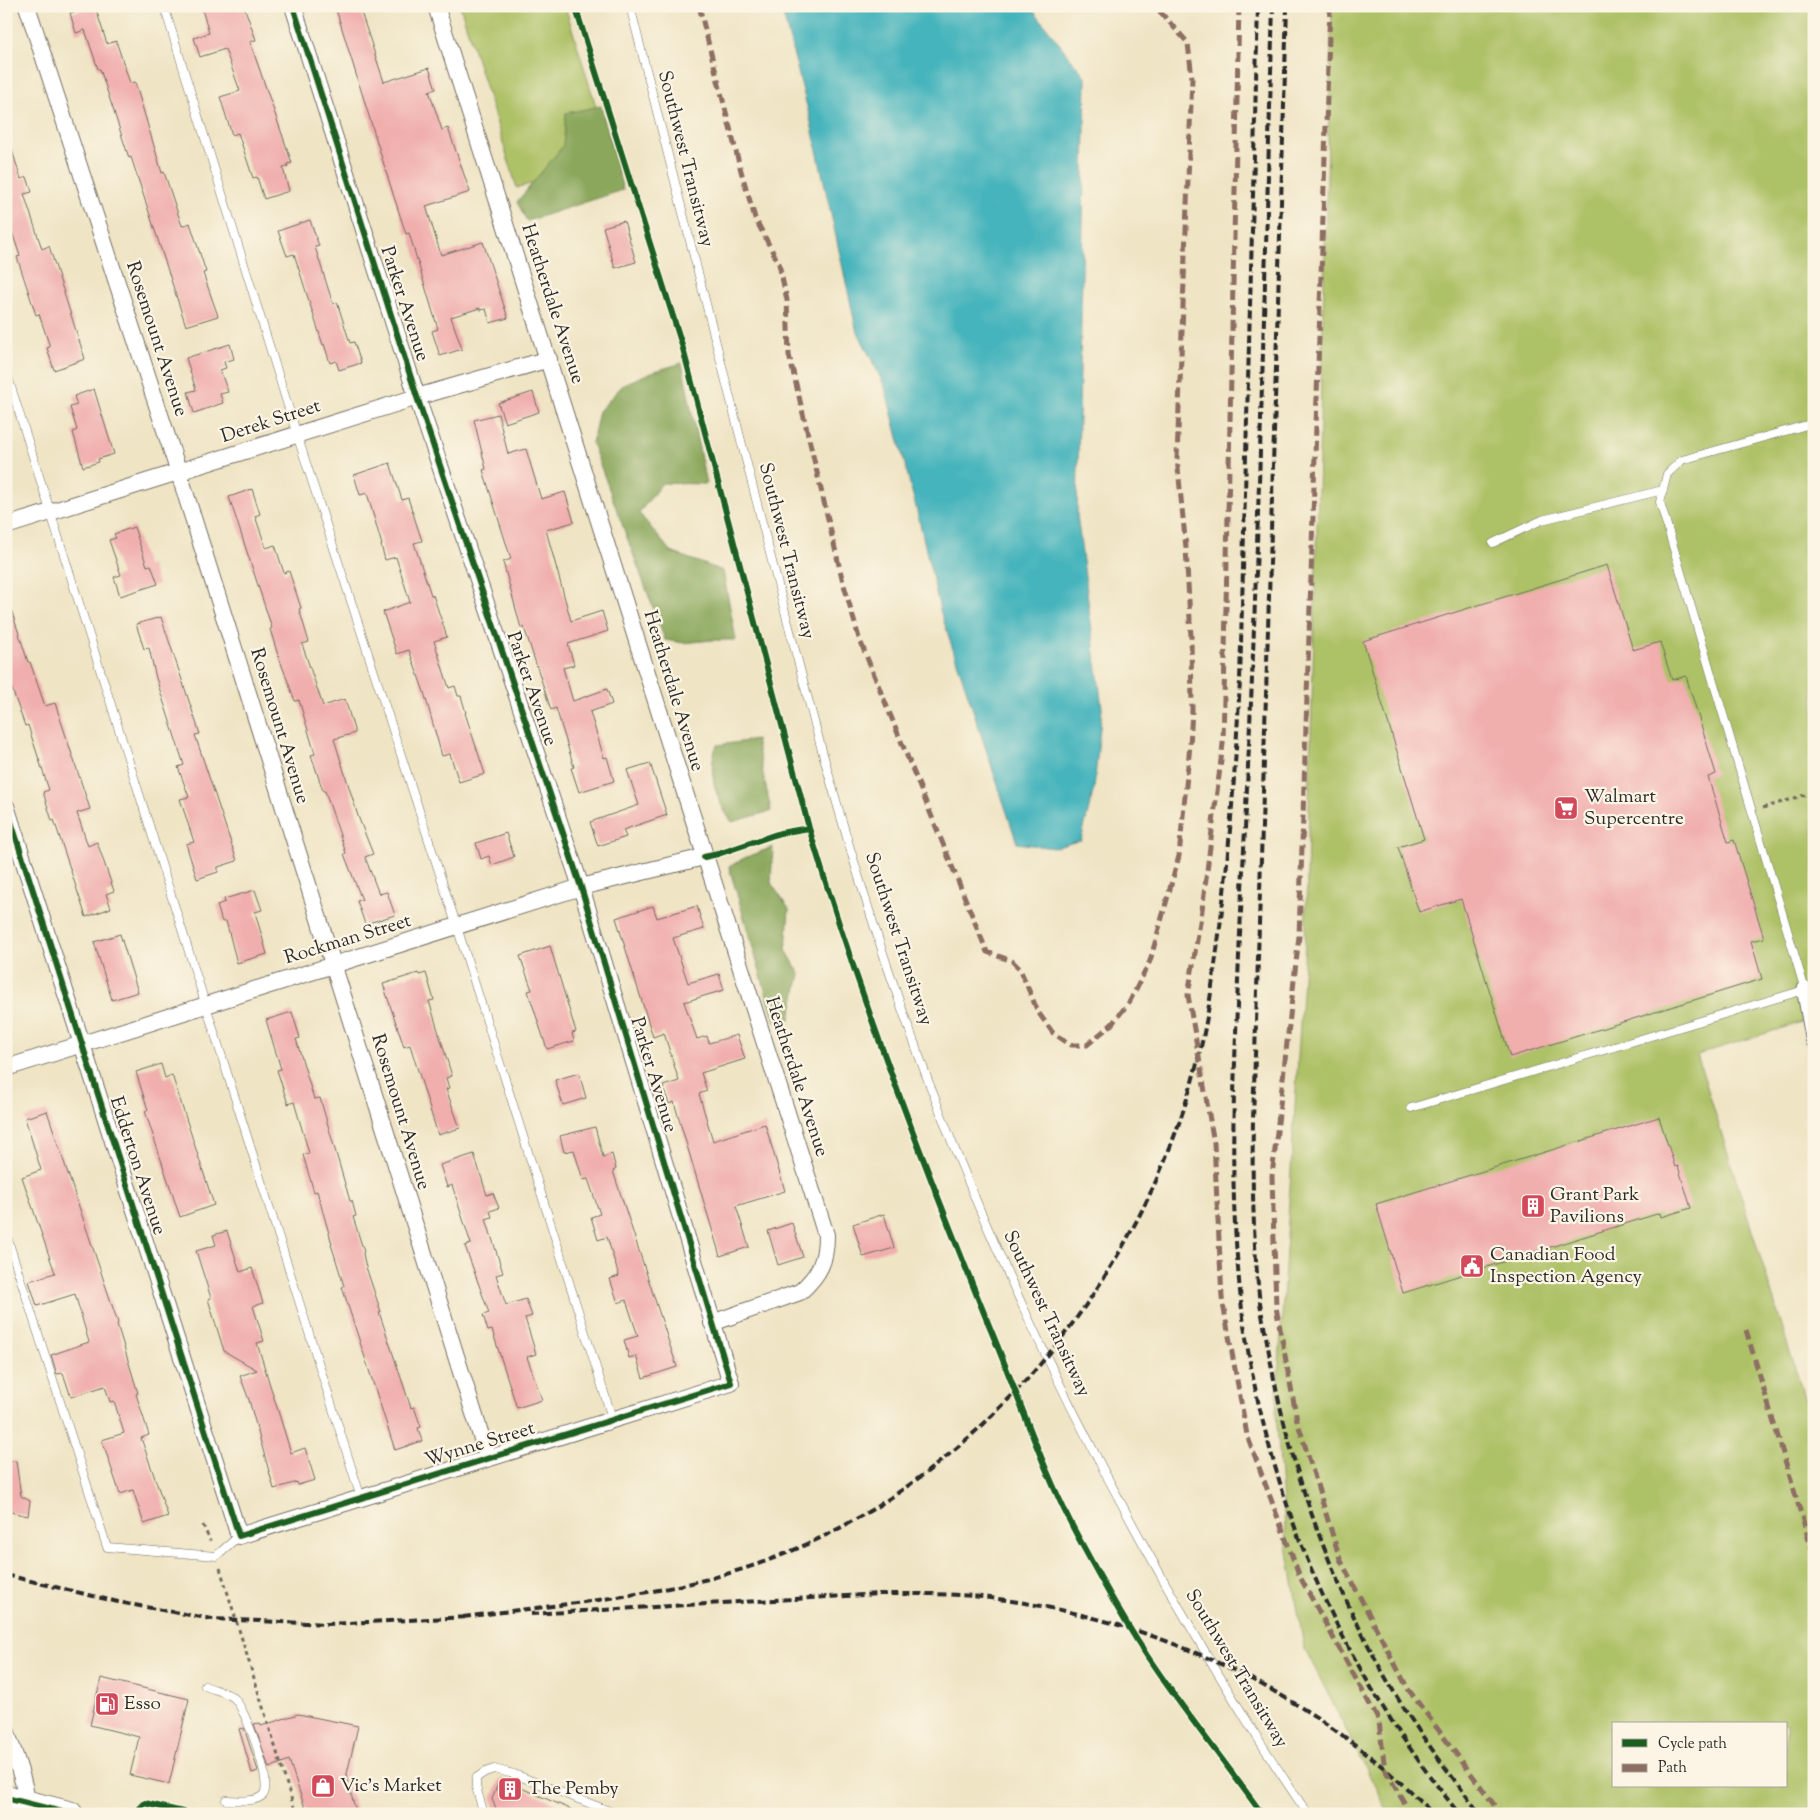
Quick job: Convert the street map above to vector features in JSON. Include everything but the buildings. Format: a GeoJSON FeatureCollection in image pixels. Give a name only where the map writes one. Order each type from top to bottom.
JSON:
{"type":"FeatureCollection","features":[{"type":"Feature","properties":{"kind":"main road"},"geometry":{"type":"LineString","coordinates":[[20,1805],[70,1814]]}},
{"type":"Feature","properties":{"kind":"street","name":"Rosemount Avenue"},"geometry":{"type":"LineString","coordinates":[[27,6],[179,473],[488,1458]]}},
{"type":"Feature","properties":{"kind":"street","name":"Parker Avenue"},"geometry":{"type":"LineString","coordinates":[[293,6],[417,397],[581,887],[731,1384]]}},
{"type":"Feature","properties":{"kind":"street","name":"Heatherdale Avenue"},"geometry":{"type":"LineString","coordinates":[[436,6],[549,359],[704,857],[826,1235],[826,1251],[823,1263],[811,1282],[800,1292],[712,1323]]}},
{"type":"Feature","properties":{"kind":"street","name":"Derek Street"},"geometry":{"type":"LineString","coordinates":[[6,526],[417,397],[549,359]]}},
{"type":"Feature","properties":{"kind":"street","name":"Edderton Avenue"},"geometry":{"type":"LineString","coordinates":[[6,806],[239,1536]]}},
{"type":"Feature","properties":{"kind":"street","name":"Rockman Street"},"geometry":{"type":"LineString","coordinates":[[6,1068],[581,887],[704,857]]}},
{"type":"Feature","properties":{"kind":"street"},"geometry":{"type":"LineString","coordinates":[[1809,988],[1814,1040]]}},
{"type":"Feature","properties":{"kind":"street","name":"Wynne Street"},"geometry":{"type":"LineString","coordinates":[[239,1536],[731,1384]]}},
{"type":"Feature","properties":{"kind":"street"},"geometry":{"type":"LineString","coordinates":[[6,1730],[20,1771],[20,1805]]}},
{"type":"Feature","properties":{"kind":"lane"},"geometry":{"type":"LineString","coordinates":[[164,6],[297,435],[457,927],[612,1420]]}},
{"type":"Feature","properties":{"kind":"lane","name":"Southwest Transitway"},"geometry":{"type":"LineString","coordinates":[[630,6],[806,694],[848,841],[888,968],[918,1053],[1016,1291],[1082,1430],[1140,1538],[1220,1678],[1308,1814]]}},
{"type":"Feature","properties":{"kind":"lane"},"geometry":{"type":"LineString","coordinates":[[6,371],[361,1498]]}},
{"type":"Feature","properties":{"kind":"lane"},"geometry":{"type":"LineString","coordinates":[[1411,1108],[1809,988],[1751,812],[1660,502],[1667,474],[1682,460],[1814,423]]}},
{"type":"Feature","properties":{"kind":"lane"},"geometry":{"type":"LineString","coordinates":[[1493,543],[1542,520],[1663,490]]}},
{"type":"Feature","properties":{"kind":"lane"},"geometry":{"type":"LineString","coordinates":[[6,1234],[107,1547],[216,1556],[239,1536]]}},
{"type":"Feature","properties":{"kind":"lane"},"geometry":{"type":"LineString","coordinates":[[206,1686],[234,1698],[249,1726],[264,1770],[267,1787],[263,1795],[254,1800],[226,1800]]}},
{"type":"Feature","properties":{"kind":"lane"},"geometry":{"type":"LineString","coordinates":[[484,1814],[476,1787],[476,1778],[494,1769],[514,1774],[617,1814]]}},
{"type":"Feature","properties":{"kind":"path"},"geometry":{"type":"LineString","coordinates":[[1751,812],[1814,792]]}},
{"type":"Feature","properties":{"kind":"path"},"geometry":{"type":"LineString","coordinates":[[204,1525],[216,1556],[296,1814]]}},
{"type":"Feature","properties":{"kind":"green space"},"geometry":{"type":"Polygon","coordinates":[[[460,6],[565,6],[612,158],[517,188],[460,6]]]}},
{"type":"Feature","properties":{"kind":"green space"},"geometry":{"type":"Polygon","coordinates":[[[1332,6],[1814,6],[1814,1018],[1697,1055],[1814,1429],[1814,1814],[1389,1814],[1304,1647],[1286,1540],[1276,1413],[1305,945],[1332,6]]]}},
{"type":"Feature","properties":{"kind":"green space"},"geometry":{"type":"Polygon","coordinates":[[[601,106],[623,190],[527,221],[517,202],[563,146],[566,113],[601,106]]]}},
{"type":"Feature","properties":{"kind":"green space"},"geometry":{"type":"Polygon","coordinates":[[[682,363],[706,484],[662,483],[639,513],[671,552],[723,571],[736,640],[684,643],[665,640],[592,443],[599,411],[624,384],[652,372],[682,363]]]}},
{"type":"Feature","properties":{"kind":"green space"},"geometry":{"type":"Polygon","coordinates":[[[756,740],[771,811],[732,822],[721,805],[714,785],[712,764],[714,754],[717,745],[756,740]]]}},
{"type":"Feature","properties":{"kind":"green space"},"geometry":{"type":"Polygon","coordinates":[[[773,847],[771,883],[789,909],[786,950],[800,974],[790,1019],[775,1023],[729,867],[744,858],[773,847]]]}},
{"type":"Feature","properties":{"kind":"water"},"geometry":{"type":"Polygon","coordinates":[[[781,6],[1030,6],[1086,78],[1077,515],[1102,708],[1094,788],[1081,840],[1054,848],[1017,843],[940,610],[885,387],[856,328],[810,118],[781,6]]]}},
{"type":"Feature","properties":{"kind":"railway"},"geometry":{"type":"LineString","coordinates":[[463,1617],[610,1598],[684,1585],[755,1565],[834,1531],[909,1485],[977,1430],[1038,1367],[1092,1296],[1137,1221],[1172,1141],[1198,1059],[1211,992],[1225,883],[1234,783],[1240,681],[1258,6]]}},
{"type":"Feature","properties":{"kind":"railway"},"geometry":{"type":"LineString","coordinates":[[1273,6],[1255,595],[1234,1093],[1234,1210],[1242,1305],[1254,1382],[1272,1457],[1296,1531],[1320,1590],[1344,1639],[1399,1733],[1459,1814]]}},
{"type":"Feature","properties":{"kind":"railway"},"geometry":{"type":"LineString","coordinates":[[1287,6],[1253,1121],[1253,1208],[1259,1295],[1276,1390],[1287,1434],[1313,1519],[1329,1560],[1366,1641],[1397,1698],[1480,1814]]}},
{"type":"Feature","properties":{"kind":"railway"},"geometry":{"type":"LineString","coordinates":[[6,1575],[118,1602],[212,1619],[328,1624],[469,1617]]}},
{"type":"Feature","properties":{"kind":"railway"},"geometry":{"type":"LineString","coordinates":[[531,1614],[880,1594],[982,1597],[1045,1607],[1107,1622],[1168,1642],[1226,1666],[1283,1696],[1336,1731],[1386,1770],[1433,1814]]}},
{"type":"Feature","properties":{"kind":"marked path"},"geometry":{"type":"LineString","coordinates":[[699,6],[741,171],[755,218],[779,264],[787,300],[789,355],[842,578],[859,638],[987,952],[1012,961],[1020,969],[1038,1012],[1053,1033],[1071,1045],[1087,1045],[1112,1024],[1130,1001],[1150,961],[1179,856],[1190,745],[1192,710],[1191,637],[1186,548],[1177,458],[1192,78],[1188,43],[1155,6]]}},
{"type":"Feature","properties":{"kind":"marked path"},"geometry":{"type":"LineString","coordinates":[[1239,6],[1223,744],[1202,910],[1188,995],[1214,1143],[1222,1298],[1247,1435],[1300,1577],[1379,1721],[1385,1770],[1408,1809],[1413,1814]]}},
{"type":"Feature","properties":{"kind":"marked path"},"geometry":{"type":"LineString","coordinates":[[1330,6],[1299,936],[1272,1176],[1276,1307],[1297,1420],[1340,1559],[1408,1689],[1501,1814]]}},
{"type":"Feature","properties":{"kind":"marked path"},"geometry":{"type":"LineString","coordinates":[[1746,1330],[1814,1557]]}},
{"type":"Feature","properties":{"kind":"cycle path"},"geometry":{"type":"LineString","coordinates":[[6,806],[239,1536],[731,1383],[581,887],[417,397],[293,6]]}},
{"type":"Feature","properties":{"kind":"cycle path"},"geometry":{"type":"LineString","coordinates":[[575,6],[682,345],[809,828],[849,955],[917,1142],[1042,1459],[1064,1510],[1116,1605],[1147,1656],[1262,1814]]}},
{"type":"Feature","properties":{"kind":"cycle path"},"geometry":{"type":"LineString","coordinates":[[704,857],[780,833],[809,828]]}},
{"type":"Feature","properties":{"kind":"cycle path"},"geometry":{"type":"LineString","coordinates":[[6,1798],[70,1814]]}},
{"type":"Feature","properties":{"kind":"cycle path"},"geometry":{"type":"LineString","coordinates":[[134,1814],[145,1803],[191,1814]]}},
{"type":"Feature","properties":{"kind":"place","name":"Walmart Supercentre"},"geometry":{"type":"Point","coordinates":[1566,808]}},
{"type":"Feature","properties":{"kind":"place","name":"Grant Park Pavilions"},"geometry":{"type":"Point","coordinates":[1533,1206]}},
{"type":"Feature","properties":{"kind":"place","name":"Canadian Food Inspection Agency"},"geometry":{"type":"Point","coordinates":[1472,1266]}},
{"type":"Feature","properties":{"kind":"place","name":"Esso"},"geometry":{"type":"Point","coordinates":[107,1704]}},
{"type":"Feature","properties":{"kind":"place","name":"Vic’s Market"},"geometry":{"type":"Point","coordinates":[323,1786]}},
{"type":"Feature","properties":{"kind":"place","name":"The Pemby"},"geometry":{"type":"Point","coordinates":[510,1789]}}]}
